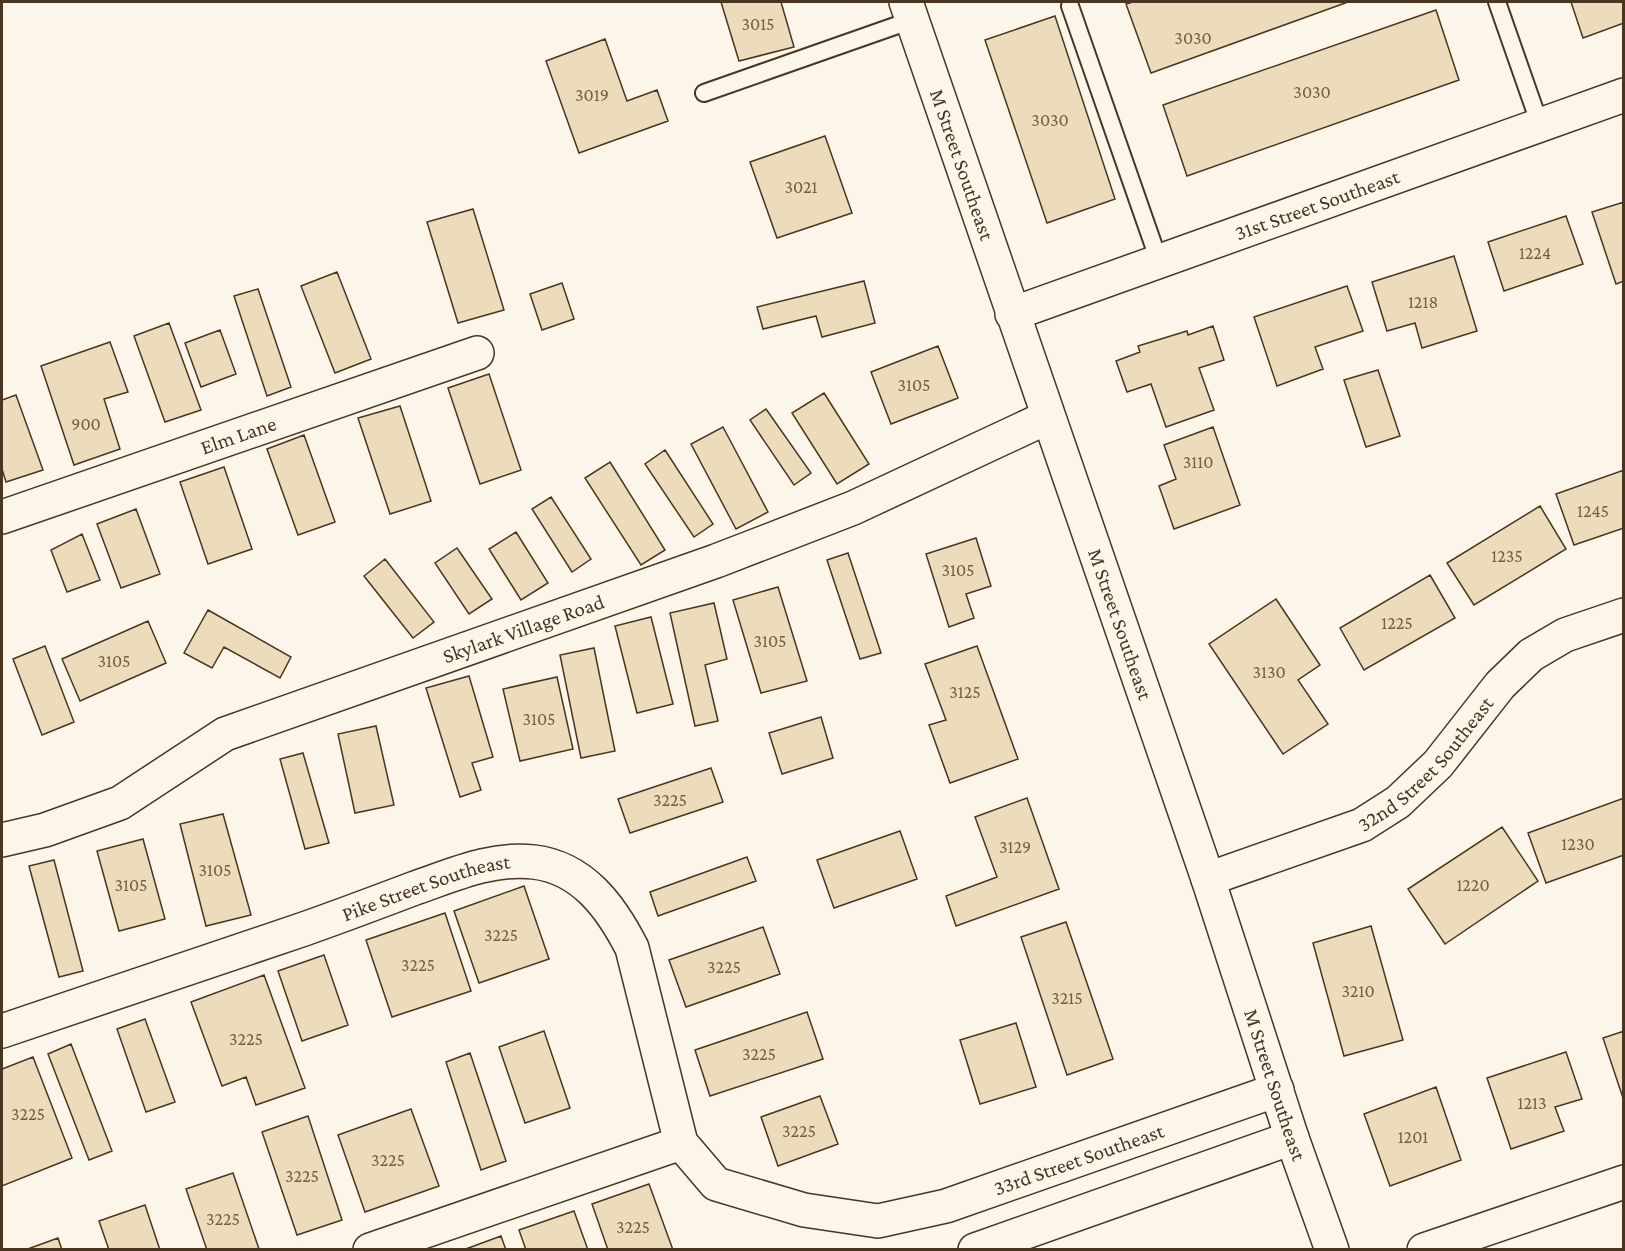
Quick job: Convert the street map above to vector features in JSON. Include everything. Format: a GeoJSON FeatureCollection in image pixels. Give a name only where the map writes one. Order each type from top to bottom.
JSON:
{"type":"FeatureCollection","features":[{"type":"Feature","properties":{"kind":"street","name":"M Street Southeast"},"geometry":{"type":"LineString","coordinates":[[909,11],[1208,879],[1332,1250]]}},
{"type":"Feature","properties":{"kind":"street","name":"31st Street Southeast"},"geometry":{"type":"LineString","coordinates":[[1012,314],[1623,95]]}},
{"type":"Feature","properties":{"kind":"street","name":"Elm Lane"},"geometry":{"type":"LineString","coordinates":[[2,517],[477,353]]}},
{"type":"Feature","properties":{"kind":"street","name":"Skylark Village Road"},"geometry":{"type":"LineString","coordinates":[[2,840],[45,830],[120,803],[225,734],[716,561],[853,508],[1048,417]]}},
{"type":"Feature","properties":{"kind":"street","name":"32nd Street Southeast"},"geometry":{"type":"LineString","coordinates":[[1208,879],[1362,825],[1398,802],[1438,764],[1500,685],[1531,655],[1564,635],[1623,615]]}},
{"type":"Feature","properties":{"kind":"street","name":"Pike Street Southeast"},"geometry":{"type":"LineString","coordinates":[[2,1031],[304,928],[472,867],[503,862],[534,862],[564,871],[586,884],[605,903],[620,926],[632,948],[681,1143],[716,1184],[804,1210],[878,1221]]}},
{"type":"Feature","properties":{"kind":"street","name":"33rd Street Southeast"},"geometry":{"type":"LineString","coordinates":[[878,1221],[946,1206],[1277,1090]]}},
{"type":"Feature","properties":{"kind":"street"},"geometry":{"type":"LineString","coordinates":[[975,1250],[1293,1138]]}},
{"type":"Feature","properties":{"kind":"street"},"geometry":{"type":"LineString","coordinates":[[369,1250],[681,1143]]}},
{"type":"Feature","properties":{"kind":"street"},"geometry":{"type":"LineString","coordinates":[[1424,1250],[1623,1182]]}},
{"type":"Feature","properties":{"kind":"lane"},"geometry":{"type":"LineString","coordinates":[[1497,2],[1540,125]]}},
{"type":"Feature","properties":{"kind":"lane"},"geometry":{"type":"LineString","coordinates":[[1070,6],[1160,261]]}},
{"type":"Feature","properties":{"kind":"lane"},"geometry":{"type":"LineString","coordinates":[[704,93],[909,11]]}},
{"type":"Feature","properties":{"kind":"building"},"geometry":{"type":"Polygon","coordinates":[[[721,2],[781,2],[794,47],[739,61],[721,2]]]}},
{"type":"Feature","properties":{"kind":"building"},"geometry":{"type":"Polygon","coordinates":[[[1133,2],[1348,2],[1151,73],[1126,4],[1133,2]]]}},
{"type":"Feature","properties":{"kind":"building"},"geometry":{"type":"Polygon","coordinates":[[[1571,2],[1624,2],[1624,23],[1583,38],[1571,2]]]}},
{"type":"Feature","properties":{"kind":"building"},"geometry":{"type":"Polygon","coordinates":[[[1436,10],[1459,80],[1187,176],[1163,105],[1436,10]]]}},
{"type":"Feature","properties":{"kind":"building"},"geometry":{"type":"Polygon","coordinates":[[[1055,16],[1115,199],[1047,223],[985,40],[1055,16]]]}},
{"type":"Feature","properties":{"kind":"building"},"geometry":{"type":"Polygon","coordinates":[[[605,39],[627,101],[657,90],[668,121],[579,153],[546,61],[605,39]]]}},
{"type":"Feature","properties":{"kind":"building"},"geometry":{"type":"Polygon","coordinates":[[[825,136],[852,213],[777,238],[750,162],[825,136]]]}},
{"type":"Feature","properties":{"kind":"building"},"geometry":{"type":"Polygon","coordinates":[[[1624,202],[1624,281],[1616,284],[1592,212],[1624,202]]]}},
{"type":"Feature","properties":{"kind":"building"},"geometry":{"type":"Polygon","coordinates":[[[473,209],[504,310],[458,323],[427,222],[473,209]]]}},
{"type":"Feature","properties":{"kind":"building"},"geometry":{"type":"Polygon","coordinates":[[[1566,216],[1583,264],[1504,291],[1488,242],[1566,216]]]}},
{"type":"Feature","properties":{"kind":"building"},"geometry":{"type":"Polygon","coordinates":[[[1454,256],[1477,331],[1422,348],[1415,323],[1387,331],[1372,282],[1454,256]]]}},
{"type":"Feature","properties":{"kind":"building"},"geometry":{"type":"Polygon","coordinates":[[[337,272],[371,359],[335,373],[301,286],[337,272]]]}},
{"type":"Feature","properties":{"kind":"building"},"geometry":{"type":"Polygon","coordinates":[[[864,281],[875,323],[822,337],[816,316],[763,329],[757,307],[864,281]]]}},
{"type":"Feature","properties":{"kind":"building"},"geometry":{"type":"Polygon","coordinates":[[[562,283],[574,319],[542,330],[530,294],[562,283]]]}},
{"type":"Feature","properties":{"kind":"building"},"geometry":{"type":"Polygon","coordinates":[[[1347,286],[1363,331],[1315,347],[1323,369],[1277,386],[1254,317],[1347,286]]]}},
{"type":"Feature","properties":{"kind":"building"},"geometry":{"type":"Polygon","coordinates":[[[258,289],[291,387],[267,396],[234,296],[258,289]]]}},
{"type":"Feature","properties":{"kind":"building"},"geometry":{"type":"Polygon","coordinates":[[[169,323],[201,410],[165,422],[134,336],[169,323]]]}},
{"type":"Feature","properties":{"kind":"building"},"geometry":{"type":"Polygon","coordinates":[[[1213,326],[1224,360],[1199,368],[1214,410],[1166,427],[1151,384],[1127,392],[1116,361],[1140,352],[1138,346],[1187,331],[1188,335],[1213,326]]]}},
{"type":"Feature","properties":{"kind":"building"},"geometry":{"type":"Polygon","coordinates":[[[220,330],[236,374],[201,387],[185,343],[220,330]]]}},
{"type":"Feature","properties":{"kind":"building"},"geometry":{"type":"Polygon","coordinates":[[[110,342],[128,392],[104,399],[120,449],[74,465],[41,366],[110,342]]]}},
{"type":"Feature","properties":{"kind":"building"},"geometry":{"type":"Polygon","coordinates":[[[938,346],[958,398],[891,424],[871,372],[938,346]]]}},
{"type":"Feature","properties":{"kind":"building"},"geometry":{"type":"Polygon","coordinates":[[[1378,370],[1400,436],[1366,447],[1344,380],[1378,370]]]}},
{"type":"Feature","properties":{"kind":"building"},"geometry":{"type":"Polygon","coordinates":[[[489,374],[521,470],[480,484],[448,388],[489,374]]]}},
{"type":"Feature","properties":{"kind":"building"},"geometry":{"type":"Polygon","coordinates":[[[824,393],[869,464],[837,484],[792,413],[824,393]]]}},
{"type":"Feature","properties":{"kind":"building"},"geometry":{"type":"Polygon","coordinates":[[[16,395],[43,470],[6,482],[2,469],[2,400],[16,395]]]}},
{"type":"Feature","properties":{"kind":"building"},"geometry":{"type":"Polygon","coordinates":[[[400,406],[431,501],[390,514],[358,418],[400,406]]]}},
{"type":"Feature","properties":{"kind":"building"},"geometry":{"type":"Polygon","coordinates":[[[766,409],[811,473],[794,485],[750,420],[766,409]]]}},
{"type":"Feature","properties":{"kind":"building"},"geometry":{"type":"Polygon","coordinates":[[[723,427],[768,512],[736,529],[691,444],[723,427]]]}},
{"type":"Feature","properties":{"kind":"building"},"geometry":{"type":"Polygon","coordinates":[[[1213,427],[1240,505],[1174,529],[1159,486],[1176,479],[1164,445],[1213,427]]]}},
{"type":"Feature","properties":{"kind":"building"},"geometry":{"type":"Polygon","coordinates":[[[304,435],[335,522],[298,535],[267,449],[304,435]]]}},
{"type":"Feature","properties":{"kind":"building"},"geometry":{"type":"Polygon","coordinates":[[[665,450],[713,524],[694,537],[645,464],[665,450]]]}},
{"type":"Feature","properties":{"kind":"building"},"geometry":{"type":"Polygon","coordinates":[[[610,462],[665,550],[641,565],[585,478],[610,462]]]}},
{"type":"Feature","properties":{"kind":"building"},"geometry":{"type":"Polygon","coordinates":[[[224,467],[252,549],[208,564],[180,482],[224,467]]]}},
{"type":"Feature","properties":{"kind":"building"},"geometry":{"type":"Polygon","coordinates":[[[1624,470],[1624,528],[1574,545],[1556,494],[1624,470]]]}},
{"type":"Feature","properties":{"kind":"building"},"geometry":{"type":"Polygon","coordinates":[[[551,497],[591,559],[572,572],[532,509],[551,497]]]}},
{"type":"Feature","properties":{"kind":"building"},"geometry":{"type":"Polygon","coordinates":[[[1540,506],[1566,549],[1474,605],[1447,563],[1540,506]]]}},
{"type":"Feature","properties":{"kind":"building"},"geometry":{"type":"Polygon","coordinates":[[[136,509],[160,574],[121,588],[97,524],[136,509]]]}},
{"type":"Feature","properties":{"kind":"building"},"geometry":{"type":"Polygon","coordinates":[[[516,532],[548,583],[521,600],[489,549],[516,532]]]}},
{"type":"Feature","properties":{"kind":"building"},"geometry":{"type":"Polygon","coordinates":[[[82,534],[100,580],[67,592],[51,550],[82,534]]]}},
{"type":"Feature","properties":{"kind":"building"},"geometry":{"type":"Polygon","coordinates":[[[976,538],[991,586],[966,594],[974,618],[949,627],[926,554],[976,538]]]}},
{"type":"Feature","properties":{"kind":"building"},"geometry":{"type":"Polygon","coordinates":[[[457,548],[492,599],[469,614],[435,563],[457,548]]]}},
{"type":"Feature","properties":{"kind":"building"},"geometry":{"type":"Polygon","coordinates":[[[848,553],[881,653],[860,659],[827,560],[848,553]]]}},
{"type":"Feature","properties":{"kind":"building"},"geometry":{"type":"Polygon","coordinates":[[[385,559],[434,622],[413,638],[364,576],[385,559]]]}},
{"type":"Feature","properties":{"kind":"building"},"geometry":{"type":"Polygon","coordinates":[[[1430,575],[1455,618],[1364,670],[1340,628],[1430,575]]]}},
{"type":"Feature","properties":{"kind":"building"},"geometry":{"type":"Polygon","coordinates":[[[778,587],[807,681],[761,693],[733,600],[778,587]]]}},
{"type":"Feature","properties":{"kind":"building"},"geometry":{"type":"Polygon","coordinates":[[[1276,599],[1320,665],[1298,680],[1328,724],[1283,754],[1209,644],[1276,599]]]}},
{"type":"Feature","properties":{"kind":"building"},"geometry":{"type":"Polygon","coordinates":[[[714,603],[727,659],[705,665],[718,721],[695,726],[670,613],[714,603]]]}},
{"type":"Feature","properties":{"kind":"building"},"geometry":{"type":"Polygon","coordinates":[[[208,610],[291,657],[280,678],[224,647],[212,668],[184,653],[208,610]]]}},
{"type":"Feature","properties":{"kind":"building"},"geometry":{"type":"Polygon","coordinates":[[[651,617],[673,704],[637,713],[615,626],[651,617]]]}},
{"type":"Feature","properties":{"kind":"building"},"geometry":{"type":"Polygon","coordinates":[[[148,621],[166,663],[80,701],[62,659],[148,621]]]}},
{"type":"Feature","properties":{"kind":"building"},"geometry":{"type":"Polygon","coordinates":[[[45,646],[74,722],[42,735],[13,659],[45,646]]]}},
{"type":"Feature","properties":{"kind":"building"},"geometry":{"type":"Polygon","coordinates":[[[977,646],[1018,759],[950,783],[929,725],[946,720],[925,664],[977,646]]]}},
{"type":"Feature","properties":{"kind":"building"},"geometry":{"type":"Polygon","coordinates":[[[594,648],[615,751],[581,758],[560,655],[594,648]]]}},
{"type":"Feature","properties":{"kind":"building"},"geometry":{"type":"Polygon","coordinates":[[[469,676],[493,757],[472,763],[481,790],[460,797],[426,688],[469,676]]]}},
{"type":"Feature","properties":{"kind":"building"},"geometry":{"type":"Polygon","coordinates":[[[557,677],[573,749],[520,761],[503,689],[557,677]]]}},
{"type":"Feature","properties":{"kind":"building"},"geometry":{"type":"Polygon","coordinates":[[[821,717],[833,758],[782,774],[769,733],[821,717]]]}},
{"type":"Feature","properties":{"kind":"building"},"geometry":{"type":"Polygon","coordinates":[[[376,726],[394,805],[355,813],[338,734],[376,726]]]}},
{"type":"Feature","properties":{"kind":"building"},"geometry":{"type":"Polygon","coordinates":[[[303,753],[329,843],[305,849],[280,759],[303,753]]]}},
{"type":"Feature","properties":{"kind":"building"},"geometry":{"type":"Polygon","coordinates":[[[711,768],[723,802],[630,833],[618,799],[711,768]]]}},
{"type":"Feature","properties":{"kind":"building"},"geometry":{"type":"Polygon","coordinates":[[[1027,798],[1059,889],[956,926],[946,896],[997,877],[975,817],[1027,798]]]}},
{"type":"Feature","properties":{"kind":"building"},"geometry":{"type":"Polygon","coordinates":[[[1624,798],[1624,855],[1546,883],[1528,833],[1624,798]]]}},
{"type":"Feature","properties":{"kind":"building"},"geometry":{"type":"Polygon","coordinates":[[[223,814],[251,915],[206,926],[180,824],[223,814]]]}},
{"type":"Feature","properties":{"kind":"building"},"geometry":{"type":"Polygon","coordinates":[[[1502,827],[1538,881],[1445,944],[1408,889],[1502,827]]]}},
{"type":"Feature","properties":{"kind":"building"},"geometry":{"type":"Polygon","coordinates":[[[900,831],[917,879],[834,908],[817,860],[900,831]]]}},
{"type":"Feature","properties":{"kind":"building"},"geometry":{"type":"Polygon","coordinates":[[[143,839],[165,919],[119,931],[97,851],[143,839]]]}},
{"type":"Feature","properties":{"kind":"building"},"geometry":{"type":"Polygon","coordinates":[[[747,857],[756,881],[658,916],[650,892],[747,857]]]}},
{"type":"Feature","properties":{"kind":"building"},"geometry":{"type":"Polygon","coordinates":[[[54,860],[83,971],[59,977],[29,866],[54,860]]]}},
{"type":"Feature","properties":{"kind":"building"},"geometry":{"type":"Polygon","coordinates":[[[524,886],[549,959],[479,983],[454,911],[524,886]]]}},
{"type":"Feature","properties":{"kind":"building"},"geometry":{"type":"Polygon","coordinates":[[[445,913],[471,991],[392,1017],[366,940],[445,913]]]}},
{"type":"Feature","properties":{"kind":"building"},"geometry":{"type":"Polygon","coordinates":[[[1066,922],[1113,1059],[1067,1075],[1021,937],[1066,922]]]}},
{"type":"Feature","properties":{"kind":"building"},"geometry":{"type":"Polygon","coordinates":[[[1371,926],[1403,1040],[1344,1056],[1313,943],[1371,926]]]}},
{"type":"Feature","properties":{"kind":"building"},"geometry":{"type":"Polygon","coordinates":[[[763,927],[780,974],[686,1007],[669,960],[763,927]]]}},
{"type":"Feature","properties":{"kind":"building"},"geometry":{"type":"Polygon","coordinates":[[[324,955],[348,1025],[302,1041],[278,971],[324,955]]]}},
{"type":"Feature","properties":{"kind":"building"},"geometry":{"type":"Polygon","coordinates":[[[264,975],[305,1088],[256,1105],[246,1077],[222,1086],[191,1002],[264,975]]]}},
{"type":"Feature","properties":{"kind":"building"},"geometry":{"type":"Polygon","coordinates":[[[807,1012],[823,1059],[710,1096],[695,1050],[807,1012]]]}},
{"type":"Feature","properties":{"kind":"building"},"geometry":{"type":"Polygon","coordinates":[[[145,1019],[175,1102],[146,1112],[117,1029],[145,1019]]]}},
{"type":"Feature","properties":{"kind":"building"},"geometry":{"type":"Polygon","coordinates":[[[1016,1023],[1036,1087],[980,1104],[960,1040],[1016,1023]]]}},
{"type":"Feature","properties":{"kind":"building"},"geometry":{"type":"Polygon","coordinates":[[[544,1031],[570,1108],[525,1123],[499,1047],[544,1031]]]}},
{"type":"Feature","properties":{"kind":"building"},"geometry":{"type":"Polygon","coordinates":[[[1624,1031],[1624,1101],[1603,1038],[1624,1031]]]}},
{"type":"Feature","properties":{"kind":"building"},"geometry":{"type":"Polygon","coordinates":[[[71,1044],[112,1151],[89,1160],[48,1054],[71,1044]]]}},
{"type":"Feature","properties":{"kind":"building"},"geometry":{"type":"Polygon","coordinates":[[[1566,1052],[1582,1099],[1555,1107],[1564,1131],[1511,1149],[1487,1078],[1566,1052]]]}},
{"type":"Feature","properties":{"kind":"building"},"geometry":{"type":"Polygon","coordinates":[[[470,1053],[506,1161],[481,1170],[446,1062],[470,1053]]]}},
{"type":"Feature","properties":{"kind":"building"},"geometry":{"type":"Polygon","coordinates":[[[33,1057],[72,1158],[2,1186],[2,1069],[33,1057]]]}},
{"type":"Feature","properties":{"kind":"building"},"geometry":{"type":"Polygon","coordinates":[[[1436,1087],[1461,1160],[1390,1186],[1364,1114],[1436,1087]]]}},
{"type":"Feature","properties":{"kind":"building"},"geometry":{"type":"Polygon","coordinates":[[[820,1096],[838,1144],[778,1166],[761,1117],[820,1096]]]}},
{"type":"Feature","properties":{"kind":"building"},"geometry":{"type":"Polygon","coordinates":[[[411,1109],[439,1186],[365,1212],[338,1135],[411,1109]]]}},
{"type":"Feature","properties":{"kind":"building"},"geometry":{"type":"Polygon","coordinates":[[[308,1116],[342,1220],[297,1235],[262,1132],[308,1116]]]}},
{"type":"Feature","properties":{"kind":"building"},"geometry":{"type":"Polygon","coordinates":[[[233,1173],[259,1249],[207,1250],[186,1189],[233,1173]]]}},
{"type":"Feature","properties":{"kind":"building"},"geometry":{"type":"Polygon","coordinates":[[[649,1184],[673,1250],[608,1250],[592,1204],[649,1184]]]}},
{"type":"Feature","properties":{"kind":"building"},"geometry":{"type":"Polygon","coordinates":[[[145,1205],[160,1250],[109,1250],[99,1221],[145,1205]]]}},
{"type":"Feature","properties":{"kind":"building"},"geometry":{"type":"Polygon","coordinates":[[[574,1211],[588,1250],[526,1250],[519,1230],[574,1211]]]}},
{"type":"Feature","properties":{"kind":"building"},"geometry":{"type":"Polygon","coordinates":[[[501,1236],[506,1250],[463,1250],[501,1236]]]}},
{"type":"Feature","properties":{"kind":"building"},"geometry":{"type":"Polygon","coordinates":[[[58,1238],[62,1250],[25,1250],[58,1238]]]}}]}
